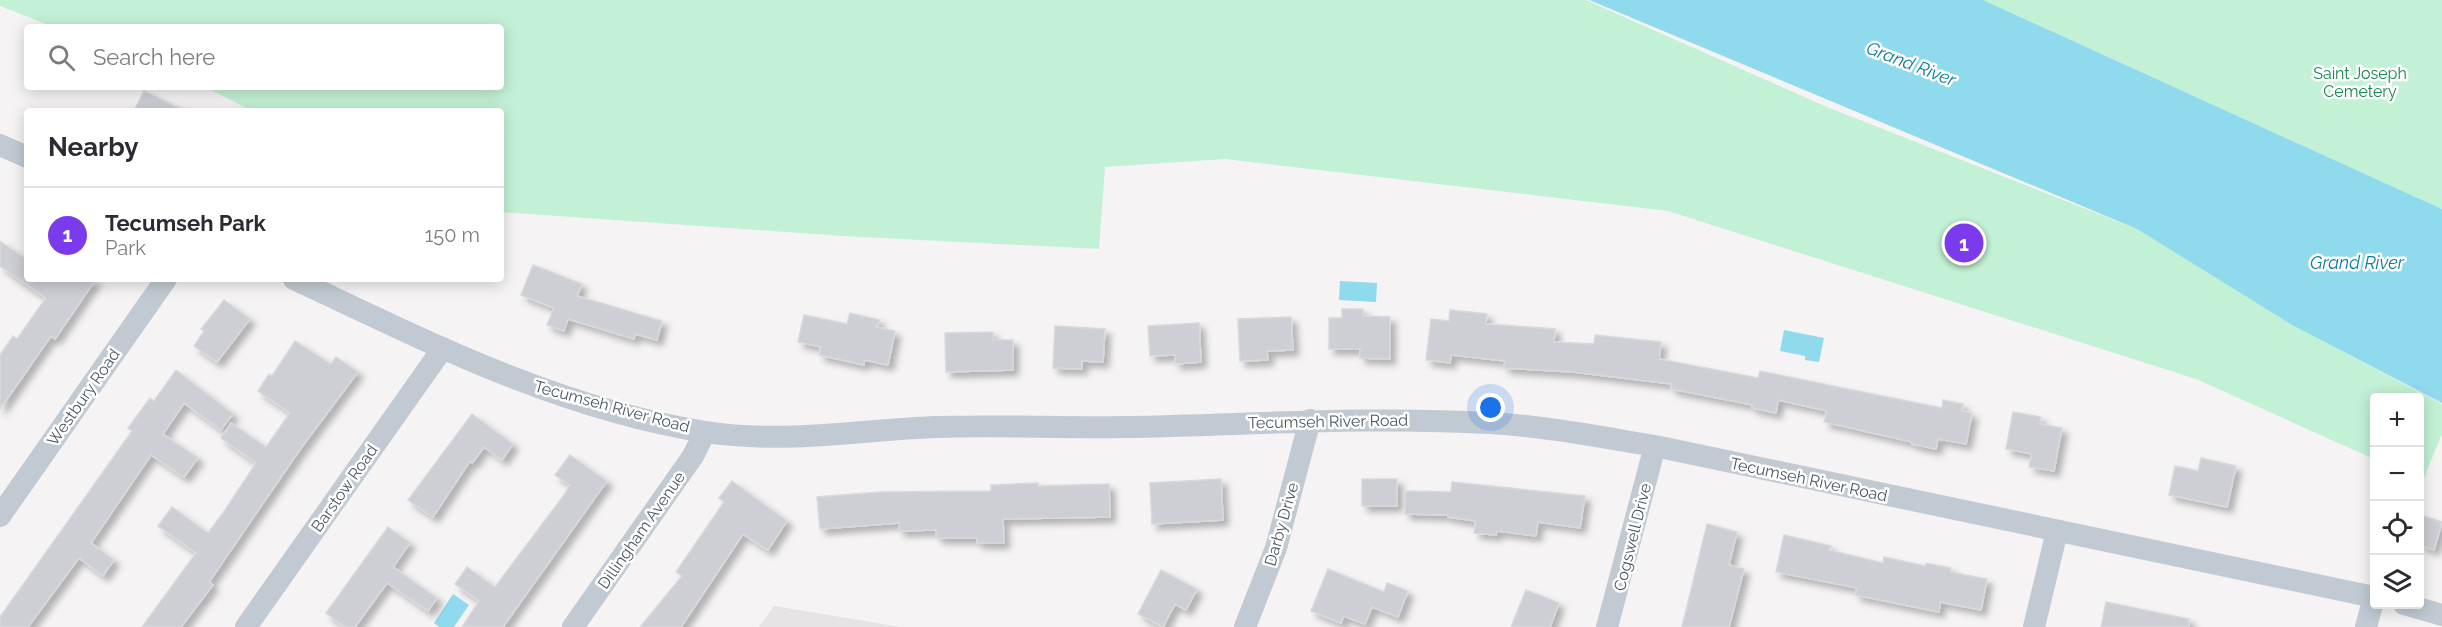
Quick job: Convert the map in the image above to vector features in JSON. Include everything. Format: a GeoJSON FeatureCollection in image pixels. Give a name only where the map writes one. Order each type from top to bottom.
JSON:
{"type":"FeatureCollection","features":[{"type":"Feature","properties":{"kind":"street"},"geometry":{"type":"LineString","coordinates":[[0,145],[24,156]]}},
{"type":"Feature","properties":{"kind":"street","name":"Westbury Road"},"geometry":{"type":"LineString","coordinates":[[0,516],[164,282]]}},
{"type":"Feature","properties":{"kind":"street","name":"Tecumseh River Road"},"geometry":{"type":"LineString","coordinates":[[300,282],[443,348],[564,396],[632,416],[705,432],[757,437],[813,438],[934,427],[1125,427],[1388,419],[1492,423],[1566,431],[1655,446],[2370,596]]}},
{"type":"Feature","properties":{"kind":"street","name":"Barstow Road"},"geometry":{"type":"LineString","coordinates":[[246,627],[443,348]]}},
{"type":"Feature","properties":{"kind":"street","name":"Darby Drive"},"geometry":{"type":"LineString","coordinates":[[1245,627],[1276,548],[1310,420]]}},
{"type":"Feature","properties":{"kind":"street","name":"Dillingham Avenue"},"geometry":{"type":"LineString","coordinates":[[573,627],[693,456],[705,432]]}},
{"type":"Feature","properties":{"kind":"street","name":"Cogswell Drive"},"geometry":{"type":"LineString","coordinates":[[1607,627],[1655,446]]}},
{"type":"Feature","properties":{"kind":"street"},"geometry":{"type":"LineString","coordinates":[[2034,627],[2057,531]]}},
{"type":"Feature","properties":{"kind":"street"},"geometry":{"type":"LineString","coordinates":[[2366,627],[2371,609]]}},
{"type":"Feature","properties":{"kind":"street"},"geometry":{"type":"LineString","coordinates":[[2421,609],[2442,615]]}},
{"type":"Feature","properties":{"kind":"shaded area"},"geometry":{"type":"Polygon","coordinates":[[[774,606],[901,627],[759,627],[774,606]]]}},
{"type":"Feature","properties":{"kind":"green space"},"geometry":{"type":"Polygon","coordinates":[[[0,0],[1586,0],[1827,107],[2137,229],[2292,325],[2421,393],[2370,393],[2370,457],[2196,379],[1668,211],[1225,159],[1105,167],[1099,249],[843,236],[504,212],[504,108],[246,108],[211,90],[504,90],[504,24],[46,24],[0,6],[0,0]]]}},
{"type":"Feature","properties":{"kind":"green space","name":"Saint Joseph Cemetery"},"geometry":{"type":"Polygon","coordinates":[[[1983,0],[2442,0],[2442,209],[1983,0]]]}},
{"type":"Feature","properties":{"kind":"green space"},"geometry":{"type":"Polygon","coordinates":[[[2424,395],[2442,404],[2442,434],[2424,478],[2424,395]]]}},
{"type":"Feature","properties":{"kind":"water","name":"Grand River"},"geometry":{"type":"Polygon","coordinates":[[[1589,0],[1983,0],[2442,209],[2442,403],[2292,325],[2137,229],[1589,0]]]}},
{"type":"Feature","properties":{"kind":"water"},"geometry":{"type":"Polygon","coordinates":[[[1340,281],[1377,283],[1376,302],[1339,300],[1340,281]]]}},
{"type":"Feature","properties":{"kind":"water"},"geometry":{"type":"Polygon","coordinates":[[[1784,330],[1824,338],[1819,362],[1805,360],[1805,356],[1780,351],[1784,330]]]}},
{"type":"Feature","properties":{"kind":"water"},"geometry":{"type":"Polygon","coordinates":[[[453,594],[469,605],[454,627],[439,627],[434,623],[453,594]]]}},
{"type":"Feature","properties":{"kind":"building"},"geometry":{"type":"Polygon","coordinates":[[[144,91],[179,108],[136,108],[144,91]]]}},
{"type":"Feature","properties":{"kind":"building"},"geometry":{"type":"Polygon","coordinates":[[[0,241],[24,258],[24,282],[94,282],[55,339],[51,336],[0,409],[0,355],[13,336],[17,339],[46,298],[0,266],[0,241]]]}},
{"type":"Feature","properties":{"kind":"building"},"geometry":{"type":"Polygon","coordinates":[[[533,265],[582,284],[577,296],[662,321],[657,340],[635,334],[634,339],[568,319],[564,331],[547,325],[554,308],[521,295],[533,265]]]}},
{"type":"Feature","properties":{"kind":"building"},"geometry":{"type":"Polygon","coordinates":[[[224,300],[250,319],[217,362],[194,346],[204,331],[201,329],[224,300]]]}},
{"type":"Feature","properties":{"kind":"building"},"geometry":{"type":"Polygon","coordinates":[[[1342,309],[1363,309],[1363,316],[1390,317],[1390,359],[1360,358],[1360,349],[1329,349],[1329,318],[1342,318],[1342,309]]]}},
{"type":"Feature","properties":{"kind":"building"},"geometry":{"type":"Polygon","coordinates":[[[1450,310],[1487,314],[1486,324],[1555,329],[1554,342],[1594,344],[1595,335],[1661,342],[1659,359],[1758,378],[1760,371],[1942,408],[1943,400],[1963,404],[1962,411],[1972,413],[1966,444],[1938,439],[1936,449],[1912,444],[1912,442],[1824,422],[1827,411],[1778,400],[1776,413],[1752,408],[1753,405],[1671,389],[1672,384],[1573,372],[1504,368],[1505,361],[1451,355],[1450,363],[1426,360],[1431,319],[1449,321],[1450,310]]]}},
{"type":"Feature","properties":{"kind":"building"},"geometry":{"type":"Polygon","coordinates":[[[850,313],[880,320],[876,327],[895,331],[888,365],[864,360],[864,365],[819,355],[821,347],[798,342],[804,315],[847,324],[850,313]]]}},
{"type":"Feature","properties":{"kind":"building"},"geometry":{"type":"Polygon","coordinates":[[[1291,317],[1293,350],[1267,351],[1268,360],[1240,361],[1238,319],[1291,317]]]}},
{"type":"Feature","properties":{"kind":"building"},"geometry":{"type":"Polygon","coordinates":[[[1199,323],[1201,362],[1175,364],[1175,355],[1150,356],[1148,326],[1199,323]]]}},
{"type":"Feature","properties":{"kind":"building"},"geometry":{"type":"Polygon","coordinates":[[[1055,326],[1105,329],[1103,362],[1082,361],[1082,369],[1053,368],[1055,326]]]}},
{"type":"Feature","properties":{"kind":"building"},"geometry":{"type":"Polygon","coordinates":[[[993,332],[993,340],[1013,340],[1013,370],[946,372],[945,333],[993,332]]]}},
{"type":"Feature","properties":{"kind":"building"},"geometry":{"type":"Polygon","coordinates":[[[295,341],[331,364],[336,357],[358,372],[301,448],[209,582],[213,585],[181,627],[142,627],[196,553],[158,526],[172,507],[208,533],[223,513],[256,463],[221,438],[231,423],[266,447],[290,413],[258,391],[269,374],[272,376],[295,341]]]}},
{"type":"Feature","properties":{"kind":"building"},"geometry":{"type":"Polygon","coordinates":[[[176,370],[233,414],[221,430],[184,403],[163,434],[198,458],[184,477],[151,455],[91,543],[114,560],[103,576],[79,558],[28,627],[0,627],[0,617],[132,431],[128,428],[150,398],[154,401],[176,370]]]}},
{"type":"Feature","properties":{"kind":"building"},"geometry":{"type":"Polygon","coordinates":[[[2013,412],[2041,417],[2040,424],[2062,428],[2054,471],[2029,467],[2032,454],[2006,449],[2013,412]]]}},
{"type":"Feature","properties":{"kind":"building"},"geometry":{"type":"Polygon","coordinates":[[[472,414],[513,444],[502,460],[484,447],[472,463],[470,461],[433,517],[408,500],[472,414]]]}},
{"type":"Feature","properties":{"kind":"building"},"geometry":{"type":"Polygon","coordinates":[[[570,455],[607,481],[503,627],[462,627],[479,601],[455,584],[467,567],[495,587],[570,485],[555,475],[570,455]]]}},
{"type":"Feature","properties":{"kind":"building"},"geometry":{"type":"Polygon","coordinates":[[[2201,458],[2236,466],[2227,507],[2169,495],[2175,466],[2198,471],[2201,458]]]}},
{"type":"Feature","properties":{"kind":"building"},"geometry":{"type":"Polygon","coordinates":[[[1221,479],[1223,520],[1152,524],[1150,483],[1221,479]]]}},
{"type":"Feature","properties":{"kind":"building"},"geometry":{"type":"Polygon","coordinates":[[[1362,479],[1397,479],[1397,506],[1362,506],[1362,479]]]}},
{"type":"Feature","properties":{"kind":"building"},"geometry":{"type":"Polygon","coordinates":[[[732,481],[787,521],[768,550],[743,534],[681,627],[640,627],[682,576],[676,572],[724,502],[719,498],[732,481]]]}},
{"type":"Feature","properties":{"kind":"building"},"geometry":{"type":"Polygon","coordinates":[[[1452,482],[1585,496],[1580,528],[1538,522],[1536,536],[1497,531],[1496,535],[1474,533],[1476,521],[1448,517],[1448,515],[1405,514],[1405,491],[1451,492],[1452,482]]]}},
{"type":"Feature","properties":{"kind":"building"},"geometry":{"type":"Polygon","coordinates":[[[1038,483],[1038,486],[1109,484],[1110,517],[1003,519],[1004,543],[977,543],[977,538],[937,538],[936,530],[899,531],[899,523],[820,529],[817,497],[881,492],[991,491],[991,485],[1038,483]]]}},
{"type":"Feature","properties":{"kind":"building"},"geometry":{"type":"Polygon","coordinates":[[[2424,516],[2442,522],[2434,550],[2424,546],[2424,516]]]}},
{"type":"Feature","properties":{"kind":"building"},"geometry":{"type":"Polygon","coordinates":[[[1707,524],[1737,532],[1729,565],[1744,569],[1729,627],[1682,627],[1707,524]]]}},
{"type":"Feature","properties":{"kind":"building"},"geometry":{"type":"Polygon","coordinates":[[[388,527],[410,543],[393,567],[437,598],[428,611],[387,583],[355,627],[345,627],[326,613],[388,527]]]}},
{"type":"Feature","properties":{"kind":"building"},"geometry":{"type":"Polygon","coordinates":[[[1784,535],[1831,546],[1829,550],[1883,563],[1884,557],[1925,566],[1926,563],[1951,568],[1950,572],[1987,579],[1981,610],[1940,602],[1939,612],[1855,595],[1857,588],[1776,572],[1784,535]]]}},
{"type":"Feature","properties":{"kind":"building"},"geometry":{"type":"Polygon","coordinates":[[[1328,569],[1384,592],[1387,583],[1408,591],[1398,617],[1372,607],[1365,624],[1344,616],[1341,623],[1311,611],[1328,569]]]}},
{"type":"Feature","properties":{"kind":"building"},"geometry":{"type":"Polygon","coordinates":[[[1161,570],[1197,589],[1186,610],[1175,604],[1163,627],[1138,614],[1161,570]]]}},
{"type":"Feature","properties":{"kind":"building"},"geometry":{"type":"Polygon","coordinates":[[[1526,590],[1559,603],[1550,627],[1511,627],[1526,590]]]}},
{"type":"Feature","properties":{"kind":"building"},"geometry":{"type":"Polygon","coordinates":[[[2106,602],[2189,619],[2189,627],[2101,627],[2106,602]]]}},
{"type":"Feature","properties":{"kind":"place","name":"Tecumseh Park"},"geometry":{"type":"Point","coordinates":[1964,243]}}]}
